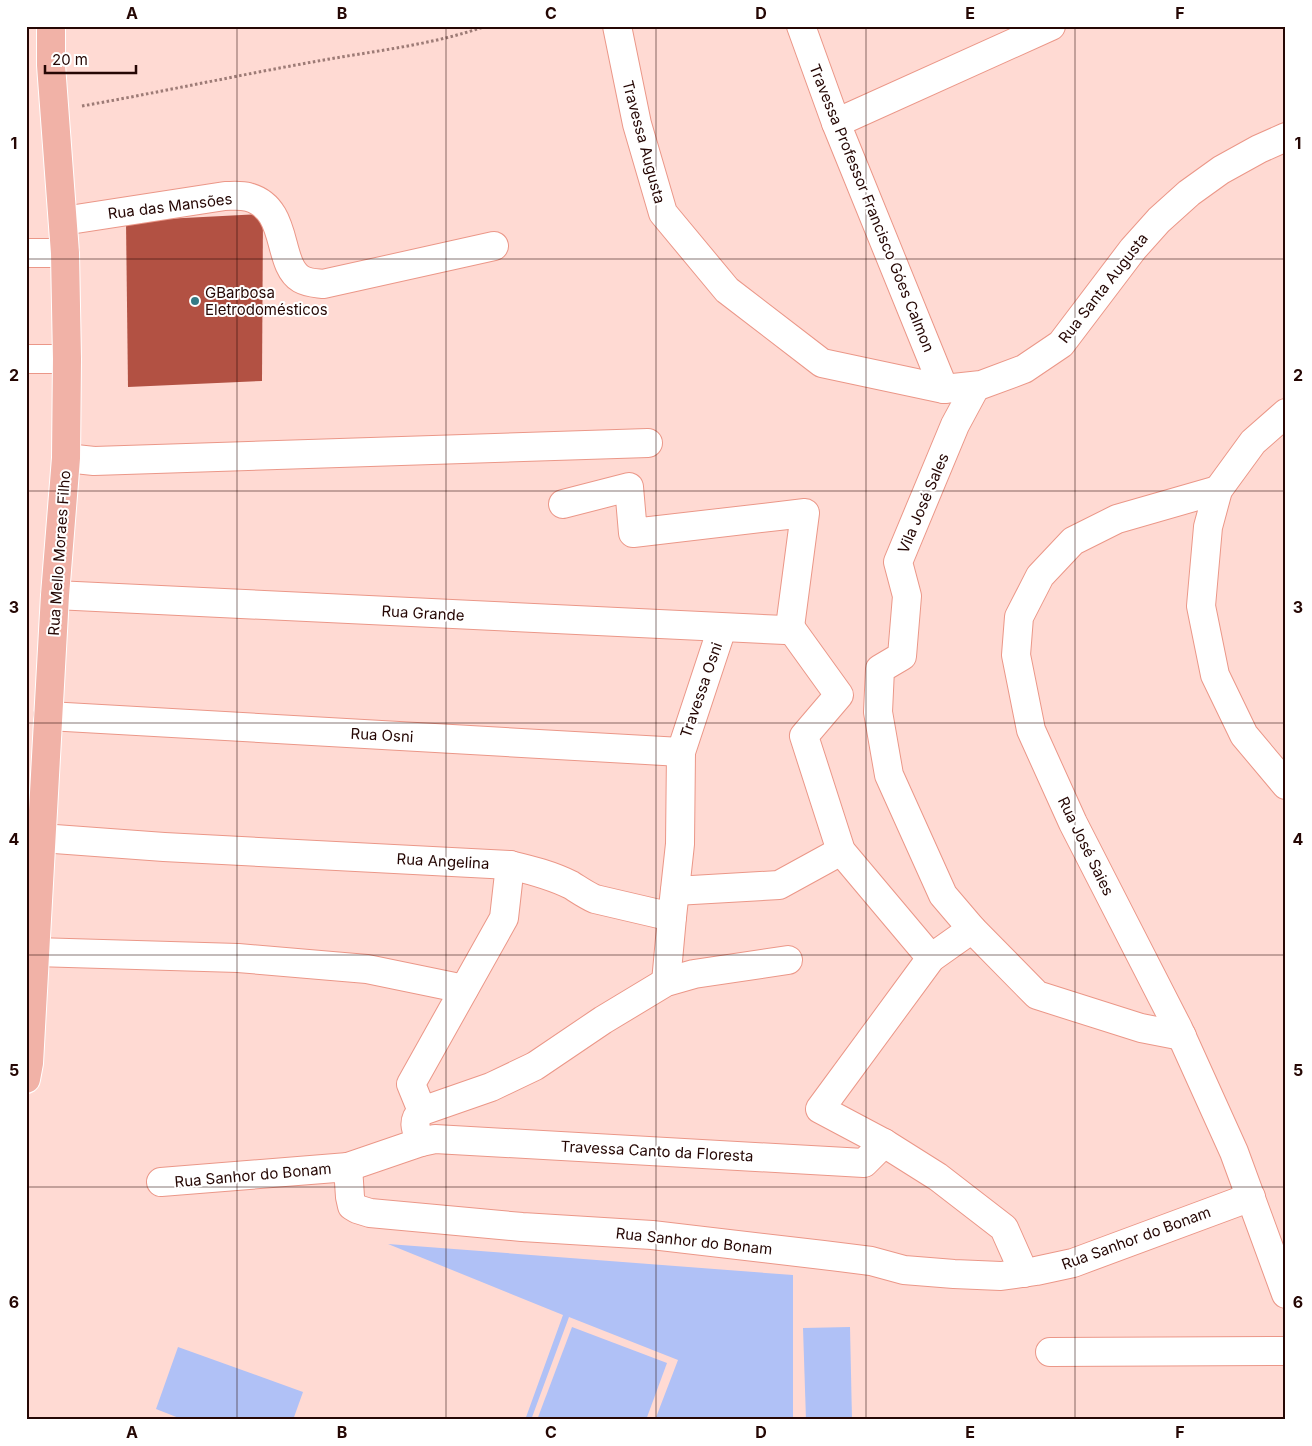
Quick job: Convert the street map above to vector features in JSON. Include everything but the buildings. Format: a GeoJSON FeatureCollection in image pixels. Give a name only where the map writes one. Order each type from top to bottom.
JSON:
{"type":"FeatureCollection","features":[{"type":"Feature","properties":{"kind":"main road","name":"Rua Mello Moraes Filho"},"geometry":{"type":"LineString","coordinates":[[26,1079],[46,953],[41,838],[54,595],[66,458],[65,252],[51,65],[51,26]]}},
{"type":"Feature","properties":{"kind":"street","name":"Travessa Augusta"},"geometry":{"type":"LineString","coordinates":[[617,26],[636,124],[663,213],[727,290],[822,364],[944,389]]}},
{"type":"Feature","properties":{"kind":"street","name":"Travessa Professor Francisco Góes Calmon"},"geometry":{"type":"LineString","coordinates":[[801,26],[836,123],[944,389]]}},
{"type":"Feature","properties":{"kind":"street"},"geometry":{"type":"LineString","coordinates":[[836,123],[1051,26]]}},
{"type":"Feature","properties":{"kind":"street","name":"Rua Santa Augusta"},"geometry":{"type":"LineString","coordinates":[[944,389],[976,386],[1024,369],[1061,344],[1133,249],[1159,220],[1189,193],[1221,170],[1259,149],[1286,137]]}},
{"type":"Feature","properties":{"kind":"street","name":"Rua das Mansões"},"geometry":{"type":"LineString","coordinates":[[63,221],[225,196],[248,197],[263,205],[274,217],[290,267],[298,278],[308,282],[323,284],[494,246]]}},
{"type":"Feature","properties":{"kind":"street"},"geometry":{"type":"LineString","coordinates":[[26,253],[65,252]]}},
{"type":"Feature","properties":{"kind":"street"},"geometry":{"type":"LineString","coordinates":[[26,359],[67,359]]}},
{"type":"Feature","properties":{"kind":"street","name":"Vila José Sales"},"geometry":{"type":"LineString","coordinates":[[972,929],[943,894],[889,775],[878,712],[880,669],[902,656],[907,596],[898,562],[955,425],[976,386]]}},
{"type":"Feature","properties":{"kind":"street"},"geometry":{"type":"LineString","coordinates":[[1286,413],[1254,442],[1218,490],[1208,527],[1201,606],[1215,675],[1244,735],[1286,785]]}},
{"type":"Feature","properties":{"kind":"street"},"geometry":{"type":"LineString","coordinates":[[66,458],[94,461],[648,443]]}},
{"type":"Feature","properties":{"kind":"street"},"geometry":{"type":"LineString","coordinates":[[563,504],[629,487],[633,533],[805,513],[790,627],[839,695],[804,736],[841,851],[931,958]]}},
{"type":"Feature","properties":{"kind":"street","name":"Rua José Saies"},"geometry":{"type":"LineString","coordinates":[[1218,490],[1117,519],[1072,541],[1040,576],[1019,617],[1016,655],[1031,730],[1072,823],[1182,1036],[1234,1152],[1286,1294]]}},
{"type":"Feature","properties":{"kind":"street","name":"Rua Grande"},"geometry":{"type":"LineString","coordinates":[[54,595],[722,628],[785,630],[790,627]]}},
{"type":"Feature","properties":{"kind":"street","name":"Travessa Osni"},"geometry":{"type":"LineString","coordinates":[[680,752],[722,628]]}},
{"type":"Feature","properties":{"kind":"street","name":"Rua Osni"},"geometry":{"type":"LineString","coordinates":[[48,716],[680,752]]}},
{"type":"Feature","properties":{"kind":"street"},"geometry":{"type":"LineString","coordinates":[[666,982],[680,844],[680,752]]}},
{"type":"Feature","properties":{"kind":"street","name":"Rua Angelina"},"geometry":{"type":"LineString","coordinates":[[41,838],[164,847],[510,865],[540,872],[595,898],[673,904],[779,885],[841,851]]}},
{"type":"Feature","properties":{"kind":"street"},"geometry":{"type":"LineString","coordinates":[[422,1111],[411,1084],[504,918],[510,865]]}},
{"type":"Feature","properties":{"kind":"street"},"geometry":{"type":"LineString","coordinates":[[1024,1273],[1004,1228],[938,1177],[884,1143],[820,1109],[931,958],[972,929],[1037,995],[1141,1028],[1182,1036]]}},
{"type":"Feature","properties":{"kind":"street"},"geometry":{"type":"LineString","coordinates":[[46,953],[238,958],[357,968],[464,989]]}},
{"type":"Feature","properties":{"kind":"street"},"geometry":{"type":"LineString","coordinates":[[422,1142],[414,1124],[417,1116],[422,1111],[491,1087],[535,1066],[603,1020],[666,982],[694,974],[788,960]]}},
{"type":"Feature","properties":{"kind":"street","name":"Travessa Canto da Floresta"},"geometry":{"type":"LineString","coordinates":[[348,1167],[435,1139],[864,1163],[884,1143]]}},
{"type":"Feature","properties":{"kind":"street","name":"Rua Sanhor do Bonam"},"geometry":{"type":"LineString","coordinates":[[161,1182],[348,1167],[352,1206],[370,1213],[522,1227],[662,1236],[871,1261],[904,1270],[1001,1276],[1072,1263],[1251,1197]]}},
{"type":"Feature","properties":{"kind":"street"},"geometry":{"type":"LineString","coordinates":[[1050,1352],[1286,1351]]}},
{"type":"Feature","properties":{"kind":"path"},"geometry":{"type":"LineString","coordinates":[[80,106],[391,49],[472,31],[486,26]]}},
{"type":"Feature","properties":{"kind":"shaded area"},"geometry":{"type":"Polygon","coordinates":[[[388,1244],[793,1275],[793,1420],[655,1420],[678,1360],[569,1317],[531,1420],[525,1420],[563,1315],[388,1244]]]}},
{"type":"Feature","properties":{"kind":"shaded area"},"geometry":{"type":"Polygon","coordinates":[[[572,1327],[667,1363],[646,1420],[537,1420],[572,1327]]]}},
{"type":"Feature","properties":{"kind":"shaded area"},"geometry":{"type":"Polygon","coordinates":[[[850,1327],[852,1420],[806,1420],[803,1328],[850,1327]]]}},
{"type":"Feature","properties":{"kind":"shaded area"},"geometry":{"type":"Polygon","coordinates":[[[178,1347],[303,1392],[293,1420],[184,1420],[156,1409],[178,1347]]]}},
{"type":"Feature","properties":{"kind":"place","name":"GBarbosa Eletrodomésticos"},"geometry":{"type":"Point","coordinates":[195,301]}}]}
